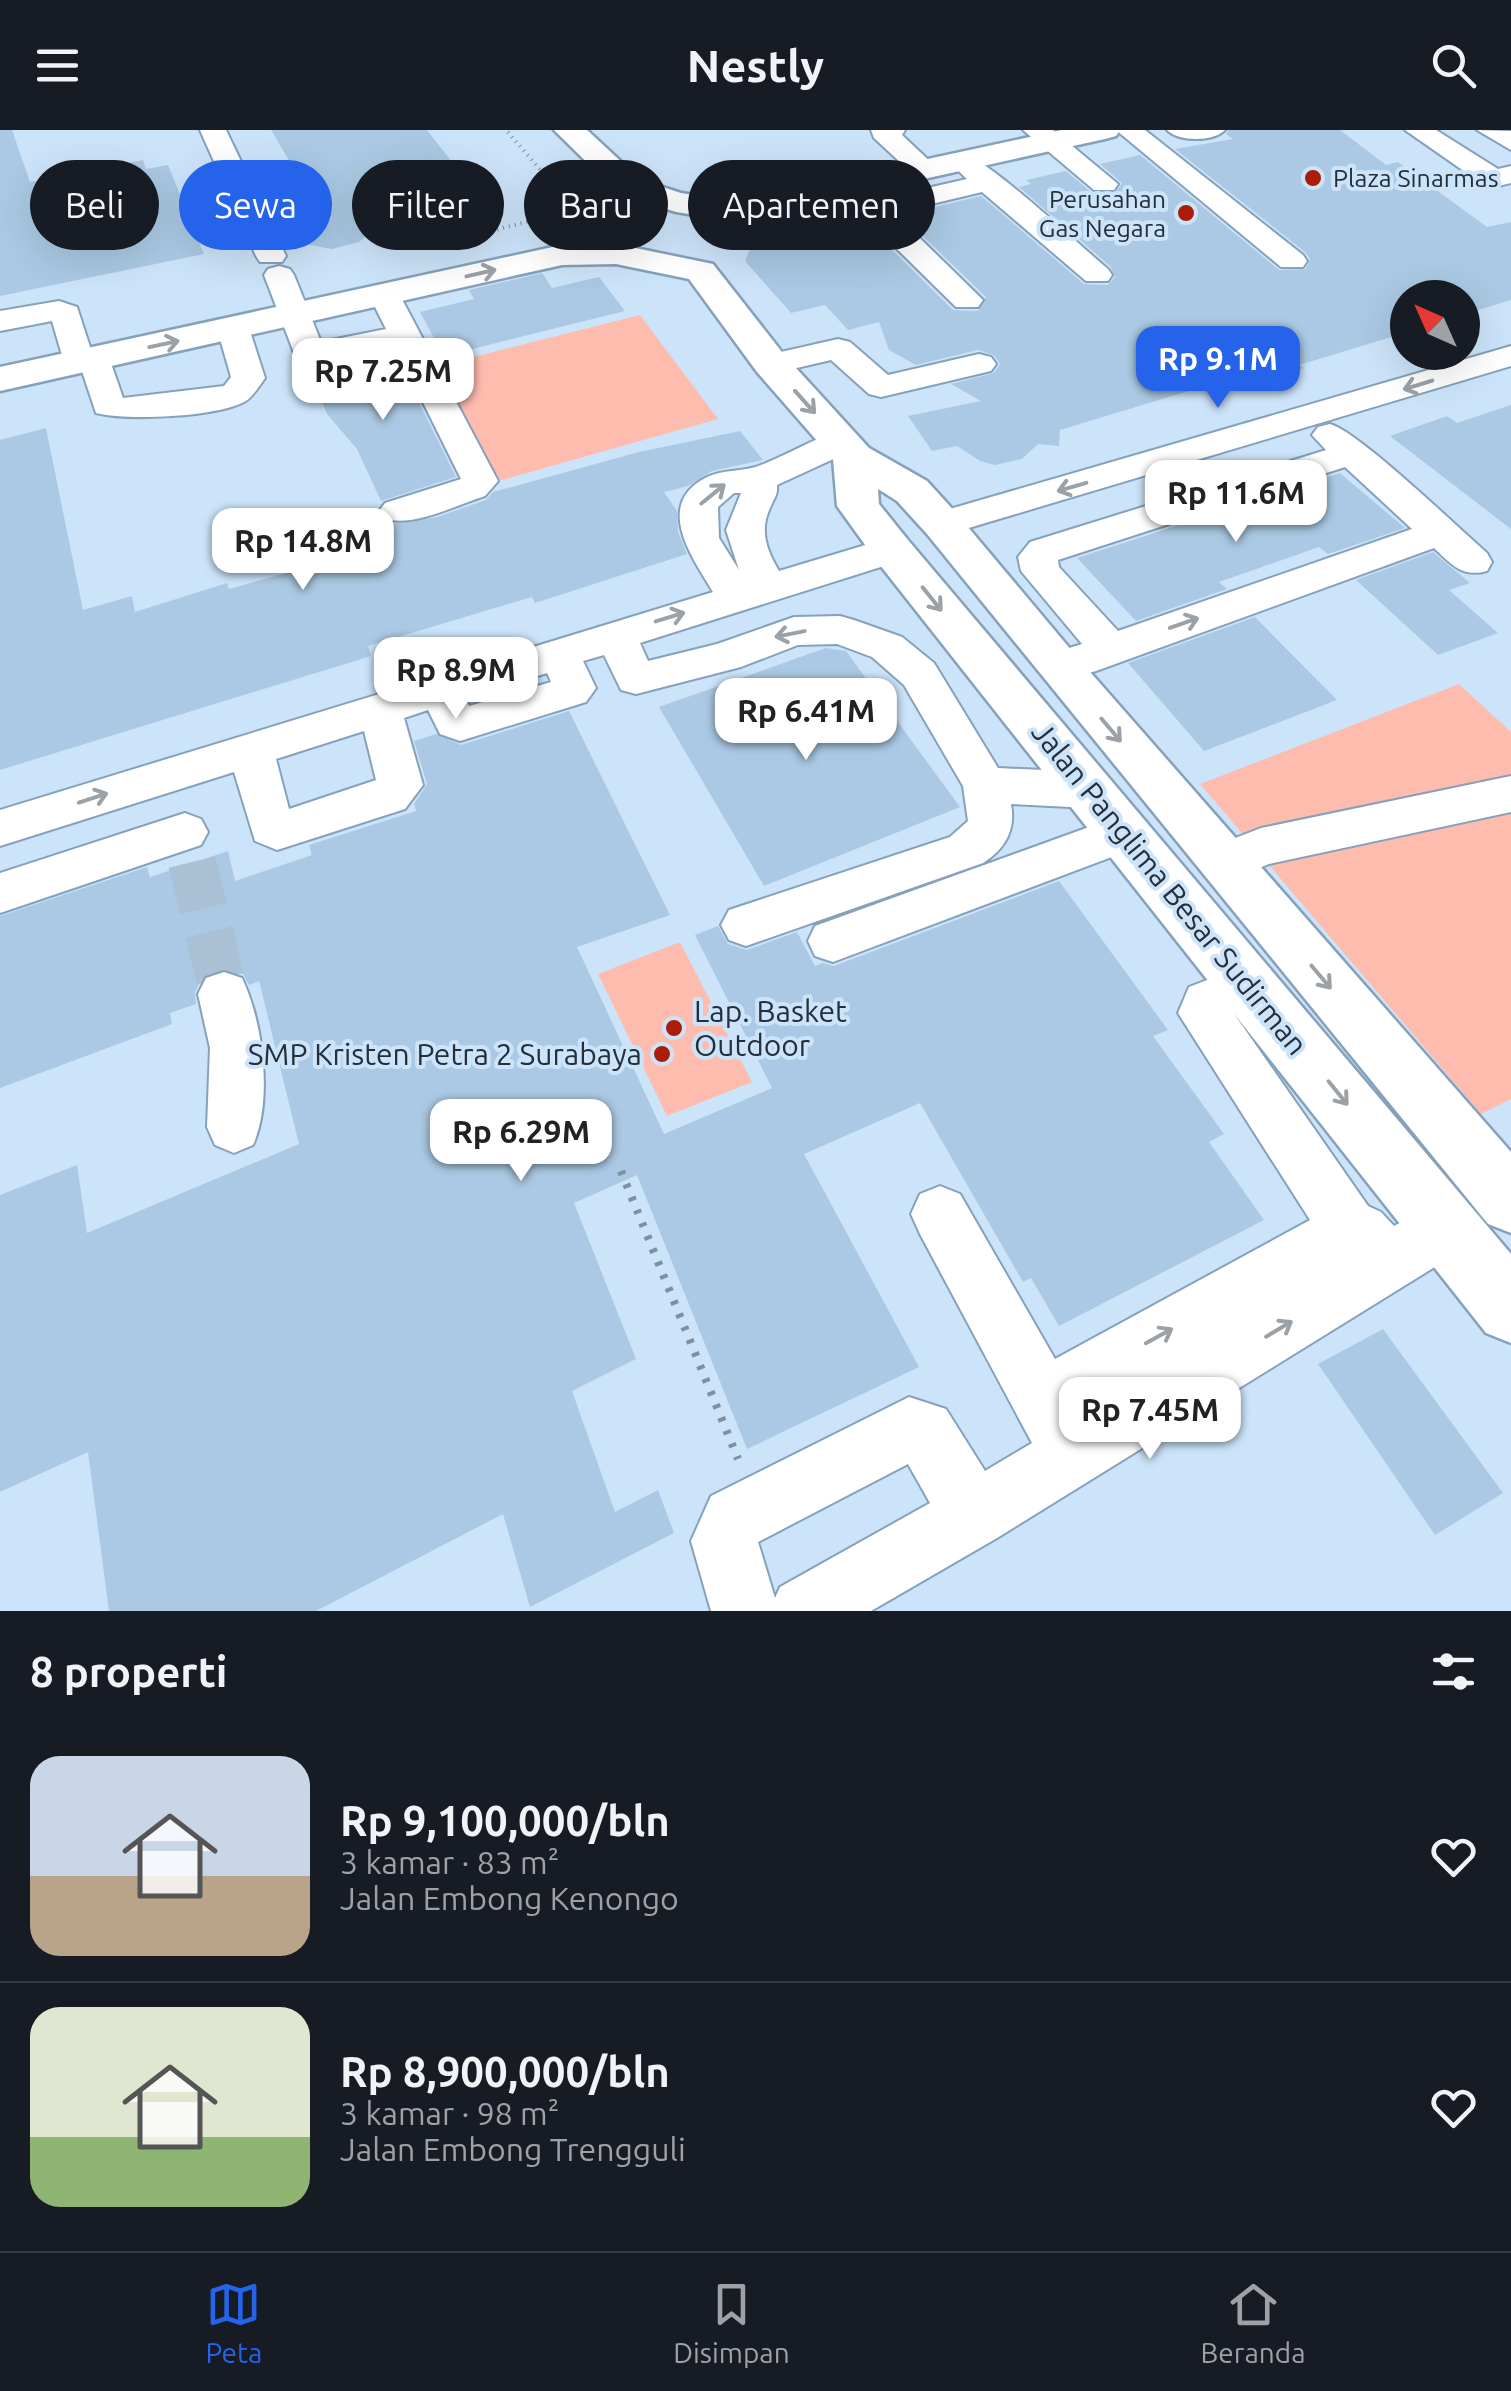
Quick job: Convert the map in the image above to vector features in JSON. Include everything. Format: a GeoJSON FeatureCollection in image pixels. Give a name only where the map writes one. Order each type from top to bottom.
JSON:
{"type":"FeatureCollection","features":[{"type":"Feature","properties":{"kind":"main road"},"geometry":{"type":"LineString","coordinates":[[569,130],[602,160]]}},
{"type":"Feature","properties":{"kind":"main road"},"geometry":{"type":"LineString","coordinates":[[935,167],[962,161],[995,167],[1044,136],[1105,130]]}},
{"type":"Feature","properties":{"kind":"main road"},"geometry":{"type":"LineString","coordinates":[[562,255],[570,250]]}},
{"type":"Feature","properties":{"kind":"main road"},"geometry":{"type":"LineString","coordinates":[[0,379],[562,255],[616,254],[701,271],[706,250]]}},
{"type":"Feature","properties":{"kind":"main road","name":"Jalan Panglima Besar Sudirman"},"geometry":{"type":"LineString","coordinates":[[701,271],[771,364],[848,450],[912,491],[942,524],[1224,863],[1508,1191]]}},
{"type":"Feature","properties":{"kind":"main road","name":"Jalan Panglima Besar Sudirman"},"geometry":{"type":"LineString","coordinates":[[848,450],[858,506],[1511,1308]]}},
{"type":"Feature","properties":{"kind":"street"},"geometry":{"type":"LineString","coordinates":[[213,130],[275,266],[308,350],[313,354],[407,334]]}},
{"type":"Feature","properties":{"kind":"street"},"geometry":{"type":"LineString","coordinates":[[892,130],[883,132],[914,160]]}},
{"type":"Feature","properties":{"kind":"street"},"geometry":{"type":"LineString","coordinates":[[1129,130],[1292,261]]}},
{"type":"Feature","properties":{"kind":"street"},"geometry":{"type":"LineString","coordinates":[[1180,130],[1212,130]]}},
{"type":"Feature","properties":{"kind":"street"},"geometry":{"type":"LineString","coordinates":[[1490,130],[1511,142]]}},
{"type":"Feature","properties":{"kind":"street"},"geometry":{"type":"LineString","coordinates":[[1044,136],[1104,184]]}},
{"type":"Feature","properties":{"kind":"street"},"geometry":{"type":"LineString","coordinates":[[1407,136],[1427,164]]}},
{"type":"Feature","properties":{"kind":"street"},"geometry":{"type":"LineString","coordinates":[[1407,136],[1494,179],[1511,174]]}},
{"type":"Feature","properties":{"kind":"street"},"geometry":{"type":"LineString","coordinates":[[935,188],[995,167],[1026,172],[1080,162]]}},
{"type":"Feature","properties":{"kind":"street"},"geometry":{"type":"LineString","coordinates":[[995,167],[1097,274]]}},
{"type":"Feature","properties":{"kind":"street"},"geometry":{"type":"LineString","coordinates":[[916,250],[968,300]]}},
{"type":"Feature","properties":{"kind":"street"},"geometry":{"type":"LineString","coordinates":[[385,295],[480,481],[472,488],[398,511]]}},
{"type":"Feature","properties":{"kind":"street"},"geometry":{"type":"LineString","coordinates":[[0,321],[60,310],[66,314],[108,406],[130,410],[236,393],[248,378],[233,328]]}},
{"type":"Feature","properties":{"kind":"street"},"geometry":{"type":"LineString","coordinates":[[771,364],[838,348],[881,387],[979,364]]}},
{"type":"Feature","properties":{"kind":"street"},"geometry":{"type":"LineString","coordinates":[[942,524],[1312,418],[1511,356]]}},
{"type":"Feature","properties":{"kind":"street"},"geometry":{"type":"LineString","coordinates":[[1312,418],[1473,562]]}},
{"type":"Feature","properties":{"kind":"street"},"geometry":{"type":"LineString","coordinates":[[752,593],[745,514],[760,492],[758,479],[848,450]]}},
{"type":"Feature","properties":{"kind":"street"},"geometry":{"type":"LineString","coordinates":[[1110,649],[1040,571],[1037,557],[1044,551],[1353,453]]}},
{"type":"Feature","properties":{"kind":"street"},"geometry":{"type":"LineString","coordinates":[[1060,669],[1438,533]]}},
{"type":"Feature","properties":{"kind":"street"},"geometry":{"type":"LineString","coordinates":[[0,828],[441,689],[455,723],[460,725],[571,691],[574,688],[558,652],[892,550]]}},
{"type":"Feature","properties":{"kind":"street"},"geometry":{"type":"LineString","coordinates":[[615,634],[642,693],[794,631],[840,630],[863,637],[887,647],[919,674],[985,785],[991,821],[984,839],[966,850],[746,925]]}},
{"type":"Feature","properties":{"kind":"street"},"geometry":{"type":"LineString","coordinates":[[251,749],[274,830],[390,796],[400,785],[380,708]]}},
{"type":"Feature","properties":{"kind":"street"},"geometry":{"type":"LineString","coordinates":[[0,893],[188,847],[171,773]]}},
{"type":"Feature","properties":{"kind":"street"},"geometry":{"type":"LineString","coordinates":[[985,785],[1089,790]]}},
{"type":"Feature","properties":{"kind":"street"},"geometry":{"type":"LineString","coordinates":[[1224,863],[1260,846],[1511,794]]}},
{"type":"Feature","properties":{"kind":"street"},"geometry":{"type":"LineString","coordinates":[[832,940],[1125,833]]}},
{"type":"Feature","properties":{"kind":"street"},"geometry":{"type":"LineString","coordinates":[[1251,985],[1206,1004],[1204,1013],[1368,1247]]}},
{"type":"Feature","properties":{"kind":"street"},"geometry":{"type":"LineString","coordinates":[[224,994],[236,1048],[234,1127]]}},
{"type":"Feature","properties":{"kind":"street"},"geometry":{"type":"LineString","coordinates":[[940,1214],[1075,1453]]}},
{"type":"Feature","properties":{"kind":"street"},"geometry":{"type":"LineString","coordinates":[[1043,1400],[1368,1247],[1447,1227]]}},
{"type":"Feature","properties":{"kind":"street"},"geometry":{"type":"LineString","coordinates":[[804,1611],[883,1592],[974,1515],[1075,1453],[1368,1247]]}},
{"type":"Feature","properties":{"kind":"street"},"geometry":{"type":"LineString","coordinates":[[745,1611],[724,1542],[734,1519],[909,1430],[924,1431],[974,1515]]}},
{"type":"Feature","properties":{"kind":"path"},"geometry":{"type":"LineString","coordinates":[[504,228],[530,221],[547,208],[550,184],[506,130]]}},
{"type":"Feature","properties":{"kind":"path"},"geometry":{"type":"LineString","coordinates":[[621,1171],[758,1506]]}},
{"type":"Feature","properties":{"kind":"shaded area"},"geometry":{"type":"Polygon","coordinates":[[[640,315],[718,419],[491,483],[430,368],[640,315]]]}},
{"type":"Feature","properties":{"kind":"shaded area"},"geometry":{"type":"Polygon","coordinates":[[[1459,684],[1511,732],[1511,1099],[1481,1114],[1200,784],[1459,684]]]}},
{"type":"Feature","properties":{"kind":"shaded area","name":"Lap. Basket Outdoor"},"geometry":{"type":"Polygon","coordinates":[[[680,942],[752,1082],[667,1116],[598,974],[680,942]]]}},
{"type":"Feature","properties":{"kind":"building"},"geometry":{"type":"Polygon","coordinates":[[[0,130],[12,130],[30,182],[30,250],[159,250],[159,167],[168,165],[179,192],[179,250],[202,250],[204,254],[0,296],[0,130]]]}},
{"type":"Feature","properties":{"kind":"building"},"geometry":{"type":"Polygon","coordinates":[[[271,130],[427,130],[450,160],[352,160],[352,244],[332,249],[332,160],[289,160],[271,130]]]}},
{"type":"Feature","properties":{"kind":"building"},"geometry":{"type":"Polygon","coordinates":[[[1229,130],[1340,130],[1386,165],[1398,162],[1487,227],[1511,222],[1511,300],[1480,309],[1480,280],[1390,280],[1390,337],[1299,365],[1304,368],[1250,386],[1238,376],[1060,430],[1059,446],[1038,444],[1022,459],[995,465],[980,461],[957,446],[932,451],[908,416],[981,401],[951,384],[994,373],[1000,364],[994,355],[978,350],[916,365],[889,350],[879,322],[848,330],[825,305],[791,313],[745,261],[750,250],[892,250],[953,310],[978,311],[986,297],[935,248],[935,207],[981,196],[1084,284],[1108,285],[1115,277],[1110,266],[1019,187],[1031,184],[1026,180],[1066,171],[1092,193],[1114,194],[1122,183],[1100,164],[1140,155],[1279,270],[1306,269],[1310,259],[1305,252],[1175,149],[1233,139],[1226,134],[1229,130]]]}},
{"type":"Feature","properties":{"kind":"building"},"geometry":{"type":"Polygon","coordinates":[[[542,273],[552,288],[599,277],[625,311],[444,356],[420,312],[474,299],[469,290],[542,273]]]}},
{"type":"Feature","properties":{"kind":"building"},"geometry":{"type":"Polygon","coordinates":[[[393,350],[456,477],[381,501],[357,449],[327,414],[313,381],[313,367],[393,350]]]}},
{"type":"Feature","properties":{"kind":"building"},"geometry":{"type":"Polygon","coordinates":[[[1511,405],[1511,529],[1390,436],[1447,416],[1457,423],[1511,405]]]}},
{"type":"Feature","properties":{"kind":"building"},"geometry":{"type":"Polygon","coordinates":[[[46,428],[83,610],[132,596],[135,612],[227,583],[229,589],[366,551],[361,536],[392,524],[437,517],[486,500],[493,492],[639,452],[740,431],[763,460],[712,471],[688,486],[664,492],[677,511],[678,532],[687,554],[535,603],[532,597],[368,646],[371,656],[0,770],[0,440],[46,428]]]}},
{"type":"Feature","properties":{"kind":"building"},"geometry":{"type":"Polygon","coordinates":[[[1340,473],[1405,528],[1328,554],[1319,547],[1219,582],[1227,589],[1136,621],[1077,558],[1340,473]]]}},
{"type":"Feature","properties":{"kind":"building"},"geometry":{"type":"Polygon","coordinates":[[[1433,552],[1470,583],[1449,590],[1498,633],[1438,655],[1356,580],[1433,552]]]}},
{"type":"Feature","properties":{"kind":"building"},"geometry":{"type":"Polygon","coordinates":[[[1255,617],[1337,700],[1204,751],[1128,663],[1255,617]]]}},
{"type":"Feature","properties":{"kind":"building"},"geometry":{"type":"Polygon","coordinates":[[[826,648],[846,651],[960,807],[764,886],[659,707],[826,648]]]}},
{"type":"Feature","properties":{"kind":"building"},"geometry":{"type":"Polygon","coordinates":[[[569,711],[670,915],[577,947],[664,1134],[772,1088],[695,935],[718,926],[728,944],[747,950],[797,932],[815,966],[834,966],[1059,881],[1168,1030],[1153,1036],[1224,1134],[1209,1142],[1264,1220],[1059,1326],[1031,1278],[1023,1282],[920,1103],[804,1154],[919,1367],[747,1449],[637,1175],[574,1203],[636,1359],[572,1391],[615,1512],[658,1490],[674,1533],[530,1607],[503,1514],[316,1611],[109,1611],[88,1452],[0,1492],[0,1195],[77,1165],[87,1233],[299,1144],[259,981],[249,985],[243,974],[225,968],[203,976],[195,992],[196,1004],[170,1013],[172,1024],[0,1088],[0,916],[147,867],[150,877],[228,851],[235,881],[312,855],[309,845],[416,811],[414,804],[427,784],[414,741],[436,734],[461,745],[569,711]]]}},
{"type":"Feature","properties":{"kind":"building"},"geometry":{"type":"Polygon","coordinates":[[[1383,1329],[1503,1493],[1435,1535],[1318,1364],[1383,1329]]]}},
{"type":"Feature","properties":{"kind":"tunnel"},"geometry":{"type":"LineString","coordinates":[[192,862],[224,994]]}},
{"type":"Feature","properties":{"kind":"place","name":"Plaza Sinarmas"},"geometry":{"type":"Point","coordinates":[1313,178]}},
{"type":"Feature","properties":{"kind":"place","name":"Perusahan Gas Negara"},"geometry":{"type":"Point","coordinates":[1186,213]}},
{"type":"Feature","properties":{"kind":"place","name":"Lap. Basket Outdoor"},"geometry":{"type":"Point","coordinates":[674,1028]}},
{"type":"Feature","properties":{"kind":"place","name":"SMP Kristen Petra 2 Surabaya"},"geometry":{"type":"Point","coordinates":[662,1054]}}]}
